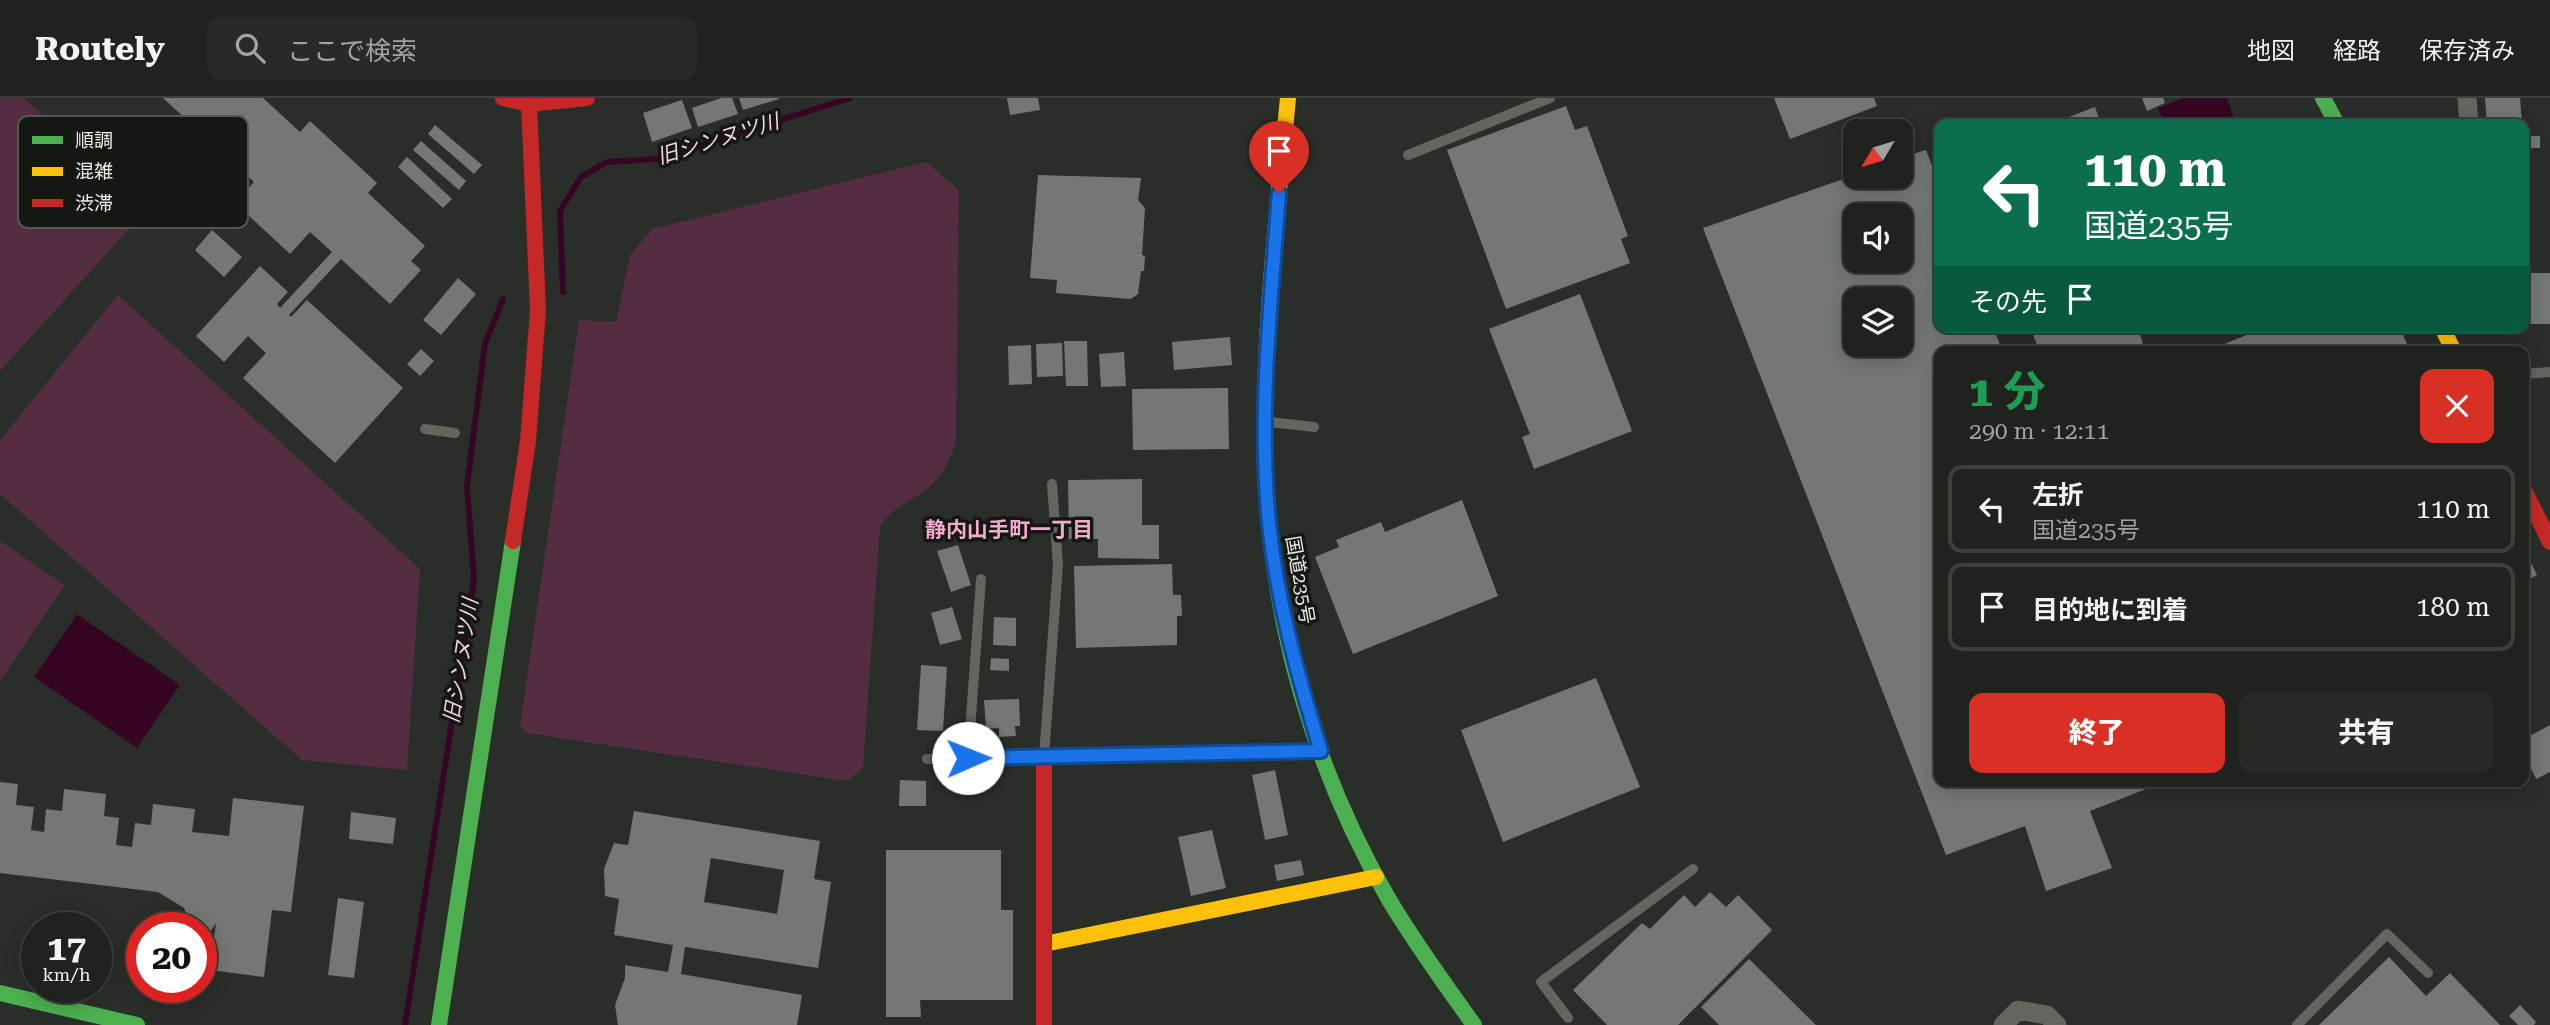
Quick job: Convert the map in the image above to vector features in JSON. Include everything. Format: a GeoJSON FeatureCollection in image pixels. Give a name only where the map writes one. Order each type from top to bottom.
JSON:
{"type":"FeatureCollection","features":[{"type":"Feature","properties":{"kind":"main road"},"geometry":{"type":"LineString","coordinates":[[503,98],[529,101],[587,98]]}},
{"type":"Feature","properties":{"kind":"main road","name":"国道235号"},"geometry":{"type":"LineString","coordinates":[[1288,98],[1268,330],[1266,421],[1269,523],[1278,583],[1301,688],[1321,751],[1376,877],[1411,937],[1475,1025]]}},
{"type":"Feature","properties":{"kind":"main road"},"geometry":{"type":"LineString","coordinates":[[2323,98],[2334,119]]}},
{"type":"Feature","properties":{"kind":"main road"},"geometry":{"type":"LineString","coordinates":[[439,1025],[528,441],[538,310],[529,101]]}},
{"type":"Feature","properties":{"kind":"main road"},"geometry":{"type":"LineString","coordinates":[[2529,500],[2550,542]]}},
{"type":"Feature","properties":{"kind":"main road"},"geometry":{"type":"LineString","coordinates":[[1044,1025],[1044,756],[1321,751]]}},
{"type":"Feature","properties":{"kind":"main road"},"geometry":{"type":"LineString","coordinates":[[1044,944],[1376,877]]}},
{"type":"Feature","properties":{"kind":"main road"},"geometry":{"type":"LineString","coordinates":[[0,993],[57,1011],[137,1025]]}},
{"type":"Feature","properties":{"kind":"street"},"geometry":{"type":"LineString","coordinates":[[2467,98],[2469,119]]}},
{"type":"Feature","properties":{"kind":"street"},"geometry":{"type":"LineString","coordinates":[[2003,1025],[2018,1010],[2047,1015],[2057,1025]]}},
{"type":"Feature","properties":{"kind":"lane"},"geometry":{"type":"LineString","coordinates":[[1408,155],[1550,98]]}},
{"type":"Feature","properties":{"kind":"lane"},"geometry":{"type":"LineString","coordinates":[[2529,374],[2550,372]]}},
{"type":"Feature","properties":{"kind":"lane"},"geometry":{"type":"LineString","coordinates":[[1266,421],[1314,427]]}},
{"type":"Feature","properties":{"kind":"lane"},"geometry":{"type":"LineString","coordinates":[[425,429],[455,433]]}},
{"type":"Feature","properties":{"kind":"lane"},"geometry":{"type":"LineString","coordinates":[[927,759],[1044,756],[1058,565],[1052,484]]}},
{"type":"Feature","properties":{"kind":"lane"},"geometry":{"type":"LineString","coordinates":[[968,758],[981,579]]}},
{"type":"Feature","properties":{"kind":"lane"},"geometry":{"type":"LineString","coordinates":[[1568,1018],[1541,982],[1693,869]]}},
{"type":"Feature","properties":{"kind":"lane"},"geometry":{"type":"LineString","coordinates":[[2297,1025],[2387,934],[2428,973]]}},
{"type":"Feature","properties":{"kind":"shaded area"},"geometry":{"type":"Polygon","coordinates":[[[0,98],[24,98],[44,116],[18,116],[18,228],[130,228],[0,371],[0,98]]]}},
{"type":"Feature","properties":{"kind":"shaded area"},"geometry":{"type":"Polygon","coordinates":[[[2183,98],[2227,98],[2234,119],[2163,119],[2158,108],[2183,98]]]}},
{"type":"Feature","properties":{"kind":"shaded area"},"geometry":{"type":"Polygon","coordinates":[[[926,162],[959,190],[956,442],[935,482],[894,511],[880,527],[863,768],[847,781],[526,733],[520,726],[579,320],[616,322],[630,255],[652,229],[926,162]]]}},
{"type":"Feature","properties":{"kind":"shaded area"},"geometry":{"type":"Polygon","coordinates":[[[118,295],[420,569],[407,770],[302,760],[0,494],[0,440],[118,295]]]}},
{"type":"Feature","properties":{"kind":"shaded area"},"geometry":{"type":"Polygon","coordinates":[[[0,541],[65,585],[0,681],[0,541]]]}},
{"type":"Feature","properties":{"kind":"shaded area"},"geometry":{"type":"Polygon","coordinates":[[[77,614],[180,685],[137,748],[34,677],[77,614]]]}},
{"type":"Feature","properties":{"kind":"building"},"geometry":{"type":"Polygon","coordinates":[[[163,98],[263,98],[300,132],[310,121],[377,183],[368,193],[425,246],[411,261],[421,270],[390,304],[341,259],[289,315],[291,317],[307,300],[403,388],[335,463],[243,378],[266,353],[248,336],[224,362],[196,336],[260,266],[288,292],[277,304],[280,308],[332,252],[310,232],[290,254],[248,215],[248,189],[254,182],[248,176],[248,116],[182,116],[163,98]]]}},
{"type":"Feature","properties":{"kind":"building"},"geometry":{"type":"Polygon","coordinates":[[[721,98],[732,98],[738,114],[698,127],[692,108],[721,98]]]}},
{"type":"Feature","properties":{"kind":"building"},"geometry":{"type":"Polygon","coordinates":[[[739,98],[779,98],[779,99],[743,110],[739,98]]]}},
{"type":"Feature","properties":{"kind":"building"},"geometry":{"type":"Polygon","coordinates":[[[1007,98],[1038,98],[1040,110],[1010,115],[1007,98]]]}},
{"type":"Feature","properties":{"kind":"building"},"geometry":{"type":"Polygon","coordinates":[[[1774,98],[1874,98],[1877,106],[1790,139],[1774,98]]]}},
{"type":"Feature","properties":{"kind":"building"},"geometry":{"type":"Polygon","coordinates":[[[2142,98],[2163,98],[2165,103],[2147,111],[2142,98]]]}},
{"type":"Feature","properties":{"kind":"building"},"geometry":{"type":"Polygon","coordinates":[[[2485,98],[2520,98],[2522,119],[2487,119],[2485,98]]]}},
{"type":"Feature","properties":{"kind":"building"},"geometry":{"type":"Polygon","coordinates":[[[682,100],[692,128],[652,142],[643,113],[682,100]]]}},
{"type":"Feature","properties":{"kind":"building"},"geometry":{"type":"Polygon","coordinates":[[[1566,106],[1575,130],[1587,126],[1628,236],[1621,239],[1630,263],[1506,309],[1447,150],[1566,106]]]}},
{"type":"Feature","properties":{"kind":"building"},"geometry":{"type":"Polygon","coordinates":[[[2095,107],[2099,119],[2064,119],[2095,107]]]}},
{"type":"Feature","properties":{"kind":"building"},"geometry":{"type":"Polygon","coordinates":[[[435,125],[482,165],[474,174],[428,134],[435,125]]]}},
{"type":"Feature","properties":{"kind":"building"},"geometry":{"type":"Polygon","coordinates":[[[2529,136],[2540,136],[2540,148],[2529,148],[2529,136]]]}},
{"type":"Feature","properties":{"kind":"building"},"geometry":{"type":"Polygon","coordinates":[[[421,141],[466,181],[459,190],[413,150],[421,141]]]}},
{"type":"Feature","properties":{"kind":"building"},"geometry":{"type":"Polygon","coordinates":[[[1926,150],[1934,171],[1934,333],[1995,333],[2001,346],[1934,346],[1934,787],[2151,787],[2090,811],[2112,868],[2046,891],[2025,826],[1946,855],[1703,228],[1843,179],[1843,189],[1913,189],[1913,154],[1926,150]]]}},
{"type":"Feature","properties":{"kind":"building"},"geometry":{"type":"Polygon","coordinates":[[[407,157],[452,199],[443,208],[398,167],[407,157]]]}},
{"type":"Feature","properties":{"kind":"building"},"geometry":{"type":"Polygon","coordinates":[[[1038,175],[1141,178],[1138,200],[1145,208],[1142,255],[1145,256],[1138,294],[1131,299],[1056,293],[1057,280],[1030,278],[1038,175]]]}},
{"type":"Feature","properties":{"kind":"building"},"geometry":{"type":"Polygon","coordinates":[[[212,230],[242,257],[224,277],[195,250],[212,230]]]}},
{"type":"Feature","properties":{"kind":"building"},"geometry":{"type":"Polygon","coordinates":[[[2529,273],[2550,273],[2550,324],[2529,324],[2529,273]]]}},
{"type":"Feature","properties":{"kind":"building"},"geometry":{"type":"Polygon","coordinates":[[[458,278],[476,294],[441,335],[423,320],[458,278]]]}},
{"type":"Feature","properties":{"kind":"building"},"geometry":{"type":"Polygon","coordinates":[[[1580,294],[1632,431],[1534,469],[1522,437],[1530,434],[1489,329],[1580,294]]]}},
{"type":"Feature","properties":{"kind":"building"},"geometry":{"type":"Polygon","coordinates":[[[2032,333],[2139,333],[2143,343],[2136,346],[2038,346],[2032,333]]]}},
{"type":"Feature","properties":{"kind":"building"},"geometry":{"type":"Polygon","coordinates":[[[2252,333],[2402,333],[2408,346],[2219,346],[2252,333]]]}},
{"type":"Feature","properties":{"kind":"building"},"geometry":{"type":"Polygon","coordinates":[[[1230,337],[1232,365],[1174,370],[1172,342],[1230,337]]]}},
{"type":"Feature","properties":{"kind":"building"},"geometry":{"type":"Polygon","coordinates":[[[1064,341],[1087,341],[1088,386],[1066,386],[1064,341]]]}},
{"type":"Feature","properties":{"kind":"building"},"geometry":{"type":"Polygon","coordinates":[[[1062,343],[1063,376],[1037,377],[1036,344],[1062,343]]]}},
{"type":"Feature","properties":{"kind":"building"},"geometry":{"type":"Polygon","coordinates":[[[1031,345],[1032,384],[1009,385],[1008,346],[1031,345]]]}},
{"type":"Feature","properties":{"kind":"building"},"geometry":{"type":"Polygon","coordinates":[[[421,349],[434,361],[420,376],[407,364],[421,349]]]}},
{"type":"Feature","properties":{"kind":"building"},"geometry":{"type":"Polygon","coordinates":[[[1124,352],[1126,386],[1101,387],[1099,354],[1124,352]]]}},
{"type":"Feature","properties":{"kind":"building"},"geometry":{"type":"Polygon","coordinates":[[[1228,388],[1229,449],[1133,450],[1132,389],[1228,388]]]}},
{"type":"Feature","properties":{"kind":"building"},"geometry":{"type":"Polygon","coordinates":[[[1142,479],[1142,525],[1159,525],[1159,559],[1098,558],[1098,539],[1069,539],[1068,480],[1142,479]]]}},
{"type":"Feature","properties":{"kind":"building"},"geometry":{"type":"Polygon","coordinates":[[[1462,500],[1498,596],[1353,654],[1315,557],[1339,547],[1336,540],[1381,522],[1385,532],[1462,500]]]}},
{"type":"Feature","properties":{"kind":"building"},"geometry":{"type":"Polygon","coordinates":[[[958,545],[971,585],[951,592],[937,551],[958,545]]]}},
{"type":"Feature","properties":{"kind":"building"},"geometry":{"type":"Polygon","coordinates":[[[2529,562],[2537,575],[2529,579],[2529,562]]]}},
{"type":"Feature","properties":{"kind":"building"},"geometry":{"type":"Polygon","coordinates":[[[1172,564],[1173,595],[1181,595],[1182,616],[1177,616],[1177,645],[1076,648],[1074,566],[1172,564]]]}},
{"type":"Feature","properties":{"kind":"building"},"geometry":{"type":"Polygon","coordinates":[[[952,607],[962,639],[940,645],[931,613],[952,607]]]}},
{"type":"Feature","properties":{"kind":"building"},"geometry":{"type":"Polygon","coordinates":[[[994,617],[1016,618],[1016,646],[993,645],[994,617]]]}},
{"type":"Feature","properties":{"kind":"building"},"geometry":{"type":"Polygon","coordinates":[[[991,658],[1009,659],[1009,671],[990,670],[991,658]]]}},
{"type":"Feature","properties":{"kind":"building"},"geometry":{"type":"Polygon","coordinates":[[[921,665],[947,667],[943,731],[917,730],[921,665]]]}},
{"type":"Feature","properties":{"kind":"building"},"geometry":{"type":"Polygon","coordinates":[[[1596,678],[1640,787],[1503,842],[1461,730],[1596,678]]]}},
{"type":"Feature","properties":{"kind":"building"},"geometry":{"type":"Polygon","coordinates":[[[1019,699],[1020,726],[1015,726],[1016,736],[999,737],[999,728],[986,729],[984,700],[1019,699]]]}},
{"type":"Feature","properties":{"kind":"building"},"geometry":{"type":"Polygon","coordinates":[[[2550,725],[2550,772],[2536,779],[2529,764],[2529,736],[2550,725]]]}},
{"type":"Feature","properties":{"kind":"building"},"geometry":{"type":"Polygon","coordinates":[[[1275,770],[1288,835],[1265,840],[1252,775],[1275,770]]]}},
{"type":"Feature","properties":{"kind":"building"},"geometry":{"type":"Polygon","coordinates":[[[900,780],[926,781],[926,806],[899,806],[900,780]]]}},
{"type":"Feature","properties":{"kind":"building"},"geometry":{"type":"Polygon","coordinates":[[[0,782],[18,784],[16,805],[34,807],[31,830],[44,832],[46,809],[62,811],[64,789],[106,794],[104,816],[119,818],[116,845],[132,847],[135,823],[151,825],[153,804],[195,809],[192,832],[229,836],[233,798],[304,806],[291,912],[272,910],[264,977],[217,971],[217,912],[186,912],[184,908],[158,892],[0,873],[0,782]]]}},
{"type":"Feature","properties":{"kind":"building"},"geometry":{"type":"Polygon","coordinates":[[[634,811],[820,841],[814,879],[831,882],[818,968],[685,947],[681,974],[802,995],[797,1025],[618,1025],[615,1005],[625,978],[625,965],[668,972],[673,945],[614,935],[619,899],[605,896],[604,869],[614,843],[628,845],[634,811]],[[711,858],[704,902],[777,914],[784,870],[711,858]]]}},
{"type":"Feature","properties":{"kind":"building"},"geometry":{"type":"Polygon","coordinates":[[[351,812],[396,818],[393,844],[349,839],[351,812]]]}},
{"type":"Feature","properties":{"kind":"building"},"geometry":{"type":"Polygon","coordinates":[[[1212,830],[1226,888],[1191,896],[1178,837],[1212,830]]]}},
{"type":"Feature","properties":{"kind":"building"},"geometry":{"type":"Polygon","coordinates":[[[886,850],[1001,850],[1001,910],[1013,910],[1013,1000],[920,1000],[921,1017],[886,1017],[886,850]]]}},
{"type":"Feature","properties":{"kind":"building"},"geometry":{"type":"Polygon","coordinates":[[[1301,860],[1304,875],[1277,881],[1274,865],[1301,860]]]}},
{"type":"Feature","properties":{"kind":"building"},"geometry":{"type":"Polygon","coordinates":[[[1710,892],[1726,907],[1738,895],[1772,930],[1678,1025],[1607,1025],[1573,990],[1642,923],[1650,929],[1684,895],[1695,907],[1710,892]]]}},
{"type":"Feature","properties":{"kind":"building"},"geometry":{"type":"Polygon","coordinates":[[[338,898],[364,902],[354,978],[328,975],[338,898]]]}},
{"type":"Feature","properties":{"kind":"building"},"geometry":{"type":"Polygon","coordinates":[[[2389,957],[2426,996],[2450,973],[2500,1025],[2319,1025],[2389,957]]]}},
{"type":"Feature","properties":{"kind":"building"},"geometry":{"type":"Polygon","coordinates":[[[1749,959],[1816,1025],[1719,1025],[1701,1007],[1749,959]]]}},
{"type":"Feature","properties":{"kind":"building"},"geometry":{"type":"Polygon","coordinates":[[[2520,1005],[2536,1022],[2534,1025],[2518,1025],[2509,1016],[2520,1005]]]}},
{"type":"Feature","properties":{"kind":"waterway","name":"旧シンヌツ川"},"geometry":{"type":"LineString","coordinates":[[563,292],[560,211],[581,177],[607,162],[658,159],[850,98]]}},
{"type":"Feature","properties":{"kind":"waterway","name":"旧シンヌツ川"},"geometry":{"type":"LineString","coordinates":[[405,1025],[474,579],[467,486],[485,344],[503,299]]}},
{"type":"Feature","properties":{"kind":"traffic: fast"},"geometry":{"type":"LineString","coordinates":[[2323,98],[2334,119]]}},
{"type":"Feature","properties":{"kind":"traffic: fast"},"geometry":{"type":"LineString","coordinates":[[439,1025],[513,541]]}},
{"type":"Feature","properties":{"kind":"traffic: fast"},"geometry":{"type":"LineString","coordinates":[[1271,542],[1277,589],[1298,681],[1311,726],[1345,814],[1388,898],[1474,1025]]}},
{"type":"Feature","properties":{"kind":"traffic: fast"},"geometry":{"type":"LineString","coordinates":[[0,993],[137,1025]]}},
{"type":"Feature","properties":{"kind":"traffic: slow"},"geometry":{"type":"LineString","coordinates":[[1271,542],[1265,431],[1268,320],[1288,98]]}},
{"type":"Feature","properties":{"kind":"traffic: slow"},"geometry":{"type":"LineString","coordinates":[[2445,333],[2451,346]]}},
{"type":"Feature","properties":{"kind":"traffic: slow"},"geometry":{"type":"LineString","coordinates":[[1069,756],[1321,751]]}},
{"type":"Feature","properties":{"kind":"traffic: slow"},"geometry":{"type":"LineString","coordinates":[[1044,944],[1376,877]]}},
{"type":"Feature","properties":{"kind":"traffic: jam"},"geometry":{"type":"LineString","coordinates":[[503,98],[529,104],[587,98]]}},
{"type":"Feature","properties":{"kind":"traffic: jam"},"geometry":{"type":"LineString","coordinates":[[513,541],[528,441],[538,310],[529,104]]}},
{"type":"Feature","properties":{"kind":"traffic: jam"},"geometry":{"type":"LineString","coordinates":[[2529,500],[2550,542]]}},
{"type":"Feature","properties":{"kind":"traffic: jam"},"geometry":{"type":"LineString","coordinates":[[1044,1025],[1044,756],[1069,756]]}},
{"type":"Feature","properties":{"kind":"district","name":"静内山手町一丁目"},"geometry":{"type":"Point","coordinates":[1009,530]}},
{"type":"Feature","properties":{"kind":"route"},"geometry":{"type":"LineString","coordinates":[[968,758],[1321,751],[1288,635],[1269,523],[1266,470],[1268,330],[1279,193]]}}]}
